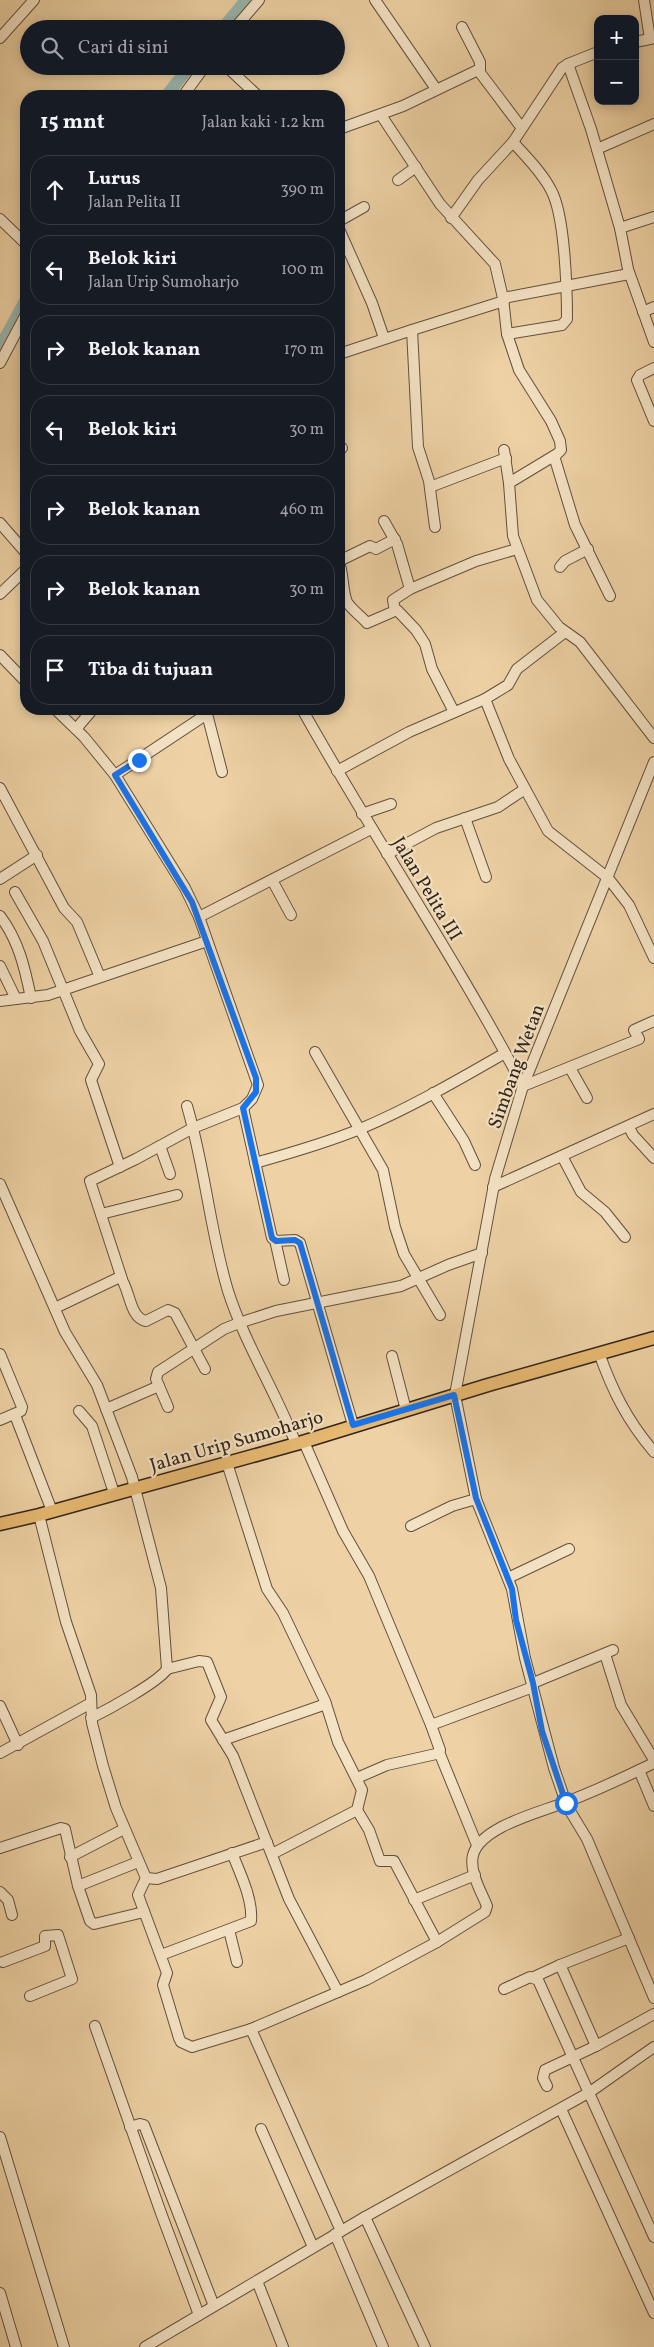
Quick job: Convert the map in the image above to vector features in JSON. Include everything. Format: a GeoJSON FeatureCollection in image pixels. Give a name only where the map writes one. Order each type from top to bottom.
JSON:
{"type":"FeatureCollection","features":[{"type":"Feature","properties":{"kind":"main road","name":"Jalan Urip Sumoharjo"},"geometry":{"type":"LineString","coordinates":[[0,1524],[39,1516],[114,1493],[300,1443],[454,1395],[654,1338]]}},
{"type":"Feature","properties":{"kind":"street"},"geometry":{"type":"LineString","coordinates":[[0,38],[34,0]]}},
{"type":"Feature","properties":{"kind":"street"},"geometry":{"type":"LineString","coordinates":[[242,20],[259,0]]}},
{"type":"Feature","properties":{"kind":"street"},"geometry":{"type":"LineString","coordinates":[[375,0],[436,89]]}},
{"type":"Feature","properties":{"kind":"street"},"geometry":{"type":"LineString","coordinates":[[639,41],[652,38],[644,0]]}},
{"type":"Feature","properties":{"kind":"street"},"geometry":{"type":"LineString","coordinates":[[462,27],[480,62],[480,71],[521,127]]}},
{"type":"Feature","properties":{"kind":"street"},"geometry":{"type":"LineString","coordinates":[[451,218],[478,180],[512,142],[562,68],[594,54]]}},
{"type":"Feature","properties":{"kind":"street"},"geometry":{"type":"LineString","coordinates":[[568,64],[597,149],[620,228],[629,272],[654,342]]}},
{"type":"Feature","properties":{"kind":"street"},"geometry":{"type":"LineString","coordinates":[[345,127],[381,115],[480,71]]}},
{"type":"Feature","properties":{"kind":"street"},"geometry":{"type":"LineString","coordinates":[[187,90],[198,75]]}},
{"type":"Feature","properties":{"kind":"street"},"geometry":{"type":"LineString","coordinates":[[236,75],[252,90]]}},
{"type":"Feature","properties":{"kind":"street"},"geometry":{"type":"LineString","coordinates":[[381,115],[451,218],[495,264],[504,299],[507,334],[521,374],[547,414],[560,441],[561,450],[554,456],[510,483]]}},
{"type":"Feature","properties":{"kind":"street"},"geometry":{"type":"LineString","coordinates":[[597,149],[654,124]]}},
{"type":"Feature","properties":{"kind":"street"},"geometry":{"type":"LineString","coordinates":[[507,334],[566,322],[567,286],[559,216],[553,192],[538,171],[512,142]]}},
{"type":"Feature","properties":{"kind":"street"},"geometry":{"type":"LineString","coordinates":[[398,180],[416,167]]}},
{"type":"Feature","properties":{"kind":"street"},"geometry":{"type":"LineString","coordinates":[[345,218],[364,207]]}},
{"type":"Feature","properties":{"kind":"street"},"geometry":{"type":"LineString","coordinates":[[620,228],[654,217]]}},
{"type":"Feature","properties":{"kind":"street"},"geometry":{"type":"LineString","coordinates":[[0,219],[20,238]]}},
{"type":"Feature","properties":{"kind":"street"},"geometry":{"type":"LineString","coordinates":[[345,242],[368,294],[384,338]]}},
{"type":"Feature","properties":{"kind":"street"},"geometry":{"type":"LineString","coordinates":[[345,352],[504,299],[626,276],[629,272]]}},
{"type":"Feature","properties":{"kind":"street"},"geometry":{"type":"LineString","coordinates":[[643,312],[654,307]]}},
{"type":"Feature","properties":{"kind":"street"},"geometry":{"type":"LineString","coordinates":[[0,364],[20,326]]}},
{"type":"Feature","properties":{"kind":"street"},"geometry":{"type":"LineString","coordinates":[[412,330],[418,447],[430,486],[435,527]]}},
{"type":"Feature","properties":{"kind":"street"},"geometry":{"type":"LineString","coordinates":[[654,368],[640,374],[637,382],[654,421]]}},
{"type":"Feature","properties":{"kind":"street"},"geometry":{"type":"LineString","coordinates":[[430,486],[505,454],[510,483],[513,536],[538,600],[559,628],[580,642],[654,738]]}},
{"type":"Feature","properties":{"kind":"street"},"geometry":{"type":"LineString","coordinates":[[554,456],[575,526],[610,596]]}},
{"type":"Feature","properties":{"kind":"street"},"geometry":{"type":"LineString","coordinates":[[384,521],[395,539],[410,589]]}},
{"type":"Feature","properties":{"kind":"street"},"geometry":{"type":"LineString","coordinates":[[0,523],[20,546]]}},
{"type":"Feature","properties":{"kind":"street"},"geometry":{"type":"LineString","coordinates":[[345,559],[370,546],[376,549],[395,539]]}},
{"type":"Feature","properties":{"kind":"street"},"geometry":{"type":"LineString","coordinates":[[454,712],[432,669],[424,644],[400,613],[395,610],[393,600],[410,589],[476,561],[517,549]]}},
{"type":"Feature","properties":{"kind":"street"},"geometry":{"type":"LineString","coordinates":[[560,567],[565,562],[588,549]]}},
{"type":"Feature","properties":{"kind":"street"},"geometry":{"type":"LineString","coordinates":[[0,594],[20,575]]}},
{"type":"Feature","properties":{"kind":"street"},"geometry":{"type":"LineString","coordinates":[[345,595],[350,605],[367,623],[395,610]]}},
{"type":"Feature","properties":{"kind":"street"},"geometry":{"type":"LineString","coordinates":[[345,607],[350,605]]}},
{"type":"Feature","properties":{"kind":"street"},"geometry":{"type":"LineString","coordinates":[[337,771],[410,732],[485,699],[508,685],[517,668],[565,632]]}},
{"type":"Feature","properties":{"kind":"street"},"geometry":{"type":"LineString","coordinates":[[0,655],[20,676]]}},
{"type":"Feature","properties":{"kind":"street"},"geometry":{"type":"LineString","coordinates":[[485,699],[509,759],[552,836],[608,878],[628,905],[654,958]]}},
{"type":"Feature","properties":{"kind":"street"},"geometry":{"type":"LineString","coordinates":[[61,715],[76,729],[115,775],[185,888],[199,917],[258,1085],[252,1099],[243,1108],[193,1128],[90,1181],[122,1278],[139,1318],[146,1321],[168,1310],[172,1311],[205,1369]]}},
{"type":"Feature","properties":{"kind":"street"},"geometry":{"type":"LineString","coordinates":[[76,729],[88,715]]}},
{"type":"Feature","properties":{"kind":"street"},"geometry":{"type":"LineString","coordinates":[[115,775],[202,715]]}},
{"type":"Feature","properties":{"kind":"street"},"geometry":{"type":"LineString","coordinates":[[207,715],[222,772]]}},
{"type":"Feature","properties":{"kind":"street","name":"Jalan Pelita III"},"geometry":{"type":"LineString","coordinates":[[305,715],[371,830],[485,1015],[522,1086]]}},
{"type":"Feature","properties":{"kind":"street","name":"Simbang Wetan"},"geometry":{"type":"LineString","coordinates":[[454,1395],[493,1187],[522,1086],[654,762]]}},
{"type":"Feature","properties":{"kind":"street"},"geometry":{"type":"LineString","coordinates":[[0,788],[64,908],[77,922],[100,977]]}},
{"type":"Feature","properties":{"kind":"street"},"geometry":{"type":"LineString","coordinates":[[387,854],[422,834],[498,807],[525,789]]}},
{"type":"Feature","properties":{"kind":"street"},"geometry":{"type":"LineString","coordinates":[[362,814],[391,804]]}},
{"type":"Feature","properties":{"kind":"street"},"geometry":{"type":"LineString","coordinates":[[465,818],[486,877]]}},
{"type":"Feature","properties":{"kind":"street"},"geometry":{"type":"LineString","coordinates":[[199,917],[371,830]]}},
{"type":"Feature","properties":{"kind":"street"},"geometry":{"type":"LineString","coordinates":[[0,879],[37,855]]}},
{"type":"Feature","properties":{"kind":"street"},"geometry":{"type":"LineString","coordinates":[[272,880],[291,915]]}},
{"type":"Feature","properties":{"kind":"street"},"geometry":{"type":"LineString","coordinates":[[15,892],[43,941],[80,1031],[99,1064],[90,1080],[120,1167]]}},
{"type":"Feature","properties":{"kind":"street"},"geometry":{"type":"LineString","coordinates":[[0,916],[17,944],[31,998]]}},
{"type":"Feature","properties":{"kind":"street"},"geometry":{"type":"LineString","coordinates":[[0,1001],[31,998],[64,990],[207,941]]}},
{"type":"Feature","properties":{"kind":"street"},"geometry":{"type":"LineString","coordinates":[[0,966],[16,999]]}},
{"type":"Feature","properties":{"kind":"street"},"geometry":{"type":"LineString","coordinates":[[522,1086],[570,1068],[602,1052],[639,1039],[634,1030],[654,1021]]}},
{"type":"Feature","properties":{"kind":"street"},"geometry":{"type":"LineString","coordinates":[[315,1052],[343,1105],[361,1129],[383,1170],[395,1227],[404,1254],[440,1315]]}},
{"type":"Feature","properties":{"kind":"street"},"geometry":{"type":"LineString","coordinates":[[255,1162],[299,1151],[361,1129],[433,1093],[505,1053]]}},
{"type":"Feature","properties":{"kind":"street"},"geometry":{"type":"LineString","coordinates":[[570,1068],[587,1098]]}},
{"type":"Feature","properties":{"kind":"street"},"geometry":{"type":"LineString","coordinates":[[433,1093],[464,1141],[475,1165]]}},
{"type":"Feature","properties":{"kind":"street"},"geometry":{"type":"LineString","coordinates":[[187,1106],[216,1247],[239,1323],[343,1531],[369,1576],[431,1725],[440,1748],[439,1752],[477,1845]]}},
{"type":"Feature","properties":{"kind":"street"},"geometry":{"type":"LineString","coordinates":[[243,1108],[284,1280]]}},
{"type":"Feature","properties":{"kind":"street"},"geometry":{"type":"LineString","coordinates":[[493,1187],[654,1114]]}},
{"type":"Feature","properties":{"kind":"street"},"geometry":{"type":"LineString","coordinates":[[629,1126],[633,1135],[654,1158]]}},
{"type":"Feature","properties":{"kind":"street"},"geometry":{"type":"LineString","coordinates":[[160,1146],[170,1174]]}},
{"type":"Feature","properties":{"kind":"street"},"geometry":{"type":"LineString","coordinates":[[562,1156],[582,1192],[605,1212],[625,1237]]}},
{"type":"Feature","properties":{"kind":"street"},"geometry":{"type":"LineString","coordinates":[[0,1184],[65,1332],[97,1385],[136,1488],[161,1588],[167,1668]]}},
{"type":"Feature","properties":{"kind":"street"},"geometry":{"type":"LineString","coordinates":[[101,1214],[177,1195]]}},
{"type":"Feature","properties":{"kind":"street"},"geometry":{"type":"LineString","coordinates":[[274,1240],[298,1241],[318,1302],[353,1425]]}},
{"type":"Feature","properties":{"kind":"street"},"geometry":{"type":"LineString","coordinates":[[168,1407],[156,1379],[158,1372],[224,1329],[276,1310],[401,1286],[448,1265],[482,1253]]}},
{"type":"Feature","properties":{"kind":"street"},"geometry":{"type":"LineString","coordinates":[[55,1308],[117,1278],[122,1278]]}},
{"type":"Feature","properties":{"kind":"street"},"geometry":{"type":"LineString","coordinates":[[599,1353],[613,1392],[638,1434],[654,1452]]}},
{"type":"Feature","properties":{"kind":"street"},"geometry":{"type":"LineString","coordinates":[[0,1354],[22,1406],[21,1411],[15,1415],[0,1420]]}},
{"type":"Feature","properties":{"kind":"street"},"geometry":{"type":"LineString","coordinates":[[392,1356],[406,1410]]}},
{"type":"Feature","properties":{"kind":"street"},"geometry":{"type":"LineString","coordinates":[[106,1409],[159,1386]]}},
{"type":"Feature","properties":{"kind":"street"},"geometry":{"type":"LineString","coordinates":[[454,1395],[476,1498],[508,1578],[542,1731],[566,1803],[586,1840],[654,1998]]}},
{"type":"Feature","properties":{"kind":"street"},"geometry":{"type":"LineString","coordinates":[[79,1411],[92,1426],[114,1493]]}},
{"type":"Feature","properties":{"kind":"street"},"geometry":{"type":"LineString","coordinates":[[15,1415],[52,1511]]}},
{"type":"Feature","properties":{"kind":"street"},"geometry":{"type":"LineString","coordinates":[[227,1463],[267,1589],[283,1613],[326,1704],[338,1742],[362,1790],[357,1810],[369,1830],[380,1861],[394,1861],[437,1942]]}},
{"type":"Feature","properties":{"kind":"street"},"geometry":{"type":"LineString","coordinates":[[411,1526],[452,1506],[476,1498]]}},
{"type":"Feature","properties":{"kind":"street"},"geometry":{"type":"LineString","coordinates":[[39,1516],[66,1622],[91,1695],[91,1718],[103,1766],[124,1829],[146,1878]]}},
{"type":"Feature","properties":{"kind":"street"},"geometry":{"type":"LineString","coordinates":[[508,1578],[568,1549]]}},
{"type":"Feature","properties":{"kind":"street"},"geometry":{"type":"LineString","coordinates":[[146,1878],[138,1895],[167,1973],[163,1985],[181,2042],[192,2046],[251,2030],[366,1980],[437,1942],[486,1910],[487,1906],[475,1875],[472,1858],[477,1845],[517,1818],[566,1803],[654,1762],[622,1705],[609,1652],[533,1685],[431,1725]]}},
{"type":"Feature","properties":{"kind":"street"},"geometry":{"type":"LineString","coordinates":[[91,1718],[115,1706],[160,1676],[167,1668],[199,1661],[204,1661],[210,1665],[221,1697],[211,1720],[233,1756],[289,1899],[338,1992]]}},
{"type":"Feature","properties":{"kind":"street"},"geometry":{"type":"LineString","coordinates":[[0,1753],[91,1703]]}},
{"type":"Feature","properties":{"kind":"street"},"geometry":{"type":"LineString","coordinates":[[223,1740],[326,1704]]}},
{"type":"Feature","properties":{"kind":"street"},"geometry":{"type":"LineString","coordinates":[[0,1706],[18,1744]]}},
{"type":"Feature","properties":{"kind":"street"},"geometry":{"type":"LineString","coordinates":[[357,1778],[387,1764],[420,1759],[439,1752]]}},
{"type":"Feature","properties":{"kind":"street"},"geometry":{"type":"LineString","coordinates":[[639,1770],[654,1806]]}},
{"type":"Feature","properties":{"kind":"street"},"geometry":{"type":"LineString","coordinates":[[272,1854],[357,1810]]}},
{"type":"Feature","properties":{"kind":"street"},"geometry":{"type":"LineString","coordinates":[[0,1848],[63,1828],[67,1834],[70,1857],[78,1886],[92,1923],[144,1912]]}},
{"type":"Feature","properties":{"kind":"street"},"geometry":{"type":"LineString","coordinates":[[70,1857],[124,1829]]}},
{"type":"Feature","properties":{"kind":"street"},"geometry":{"type":"LineString","coordinates":[[146,1878],[157,1879],[267,1842]]}},
{"type":"Feature","properties":{"kind":"street"},"geometry":{"type":"LineString","coordinates":[[160,1955],[249,1923],[251,1919],[245,1886],[232,1853]]}},
{"type":"Feature","properties":{"kind":"street"},"geometry":{"type":"LineString","coordinates":[[78,1886],[138,1862]]}},
{"type":"Feature","properties":{"kind":"street"},"geometry":{"type":"LineString","coordinates":[[414,1900],[475,1875]]}},
{"type":"Feature","properties":{"kind":"street"},"geometry":{"type":"LineString","coordinates":[[0,1892],[8,1900],[12,1915]]}},
{"type":"Feature","properties":{"kind":"street"},"geometry":{"type":"LineString","coordinates":[[230,1930],[237,1962]]}},
{"type":"Feature","properties":{"kind":"street"},"geometry":{"type":"LineString","coordinates":[[4,1965],[45,1946],[45,1936],[59,1936],[72,1979],[30,1996]]}},
{"type":"Feature","properties":{"kind":"street"},"geometry":{"type":"LineString","coordinates":[[504,1989],[629,1938]]}},
{"type":"Feature","properties":{"kind":"street"},"geometry":{"type":"LineString","coordinates":[[560,1965],[596,2046]]}},
{"type":"Feature","properties":{"kind":"street"},"geometry":{"type":"LineString","coordinates":[[534,1977],[540,1983],[572,2058],[590,2092],[654,2237]]}},
{"type":"Feature","properties":{"kind":"street"},"geometry":{"type":"LineString","coordinates":[[547,2086],[543,2078],[545,2070],[596,2046],[654,2014]]}},
{"type":"Feature","properties":{"kind":"street"},"geometry":{"type":"LineString","coordinates":[[95,2026],[199,2315]]}},
{"type":"Feature","properties":{"kind":"street"},"geometry":{"type":"LineString","coordinates":[[251,2030],[338,2233],[383,2347]]}},
{"type":"Feature","properties":{"kind":"street"},"geometry":{"type":"LineString","coordinates":[[145,2347],[364,2217],[590,2092],[654,2047]]}},
{"type":"Feature","properties":{"kind":"street"},"geometry":{"type":"LineString","coordinates":[[561,2109],[654,2313]]}},
{"type":"Feature","properties":{"kind":"street"},"geometry":{"type":"LineString","coordinates":[[130,2127],[140,2124],[144,2125],[214,2306]]}},
{"type":"Feature","properties":{"kind":"street"},"geometry":{"type":"LineString","coordinates":[[261,2129],[313,2247]]}},
{"type":"Feature","properties":{"kind":"street"},"geometry":{"type":"LineString","coordinates":[[0,2137],[64,2347]]}},
{"type":"Feature","properties":{"kind":"street"},"geometry":{"type":"LineString","coordinates":[[364,2217],[425,2347]]}},
{"type":"Feature","properties":{"kind":"street"},"geometry":{"type":"LineString","coordinates":[[178,2260],[194,2255]]}},
{"type":"Feature","properties":{"kind":"street"},"geometry":{"type":"LineString","coordinates":[[257,2281],[283,2347]]}},
{"type":"Feature","properties":{"kind":"street"},"geometry":{"type":"LineString","coordinates":[[0,2293],[16,2347]]}},
{"type":"Feature","properties":{"kind":"waterway"},"geometry":{"type":"LineString","coordinates":[[229,20],[246,0]]}},
{"type":"Feature","properties":{"kind":"waterway"},"geometry":{"type":"LineString","coordinates":[[171,90],[183,75]]}},
{"type":"Feature","properties":{"kind":"waterway"},"geometry":{"type":"LineString","coordinates":[[0,347],[20,310]]}},
{"type":"Feature","properties":{"kind":"route"},"geometry":{"type":"LineString","coordinates":[[139,760],[115,775],[185,888],[199,917],[258,1085],[252,1099],[243,1108],[272,1238],[276,1241],[295,1240],[300,1243],[353,1425],[454,1395],[476,1498],[482,1518],[507,1573],[512,1589],[516,1620],[533,1683],[542,1731],[566,1803]]}}]}
